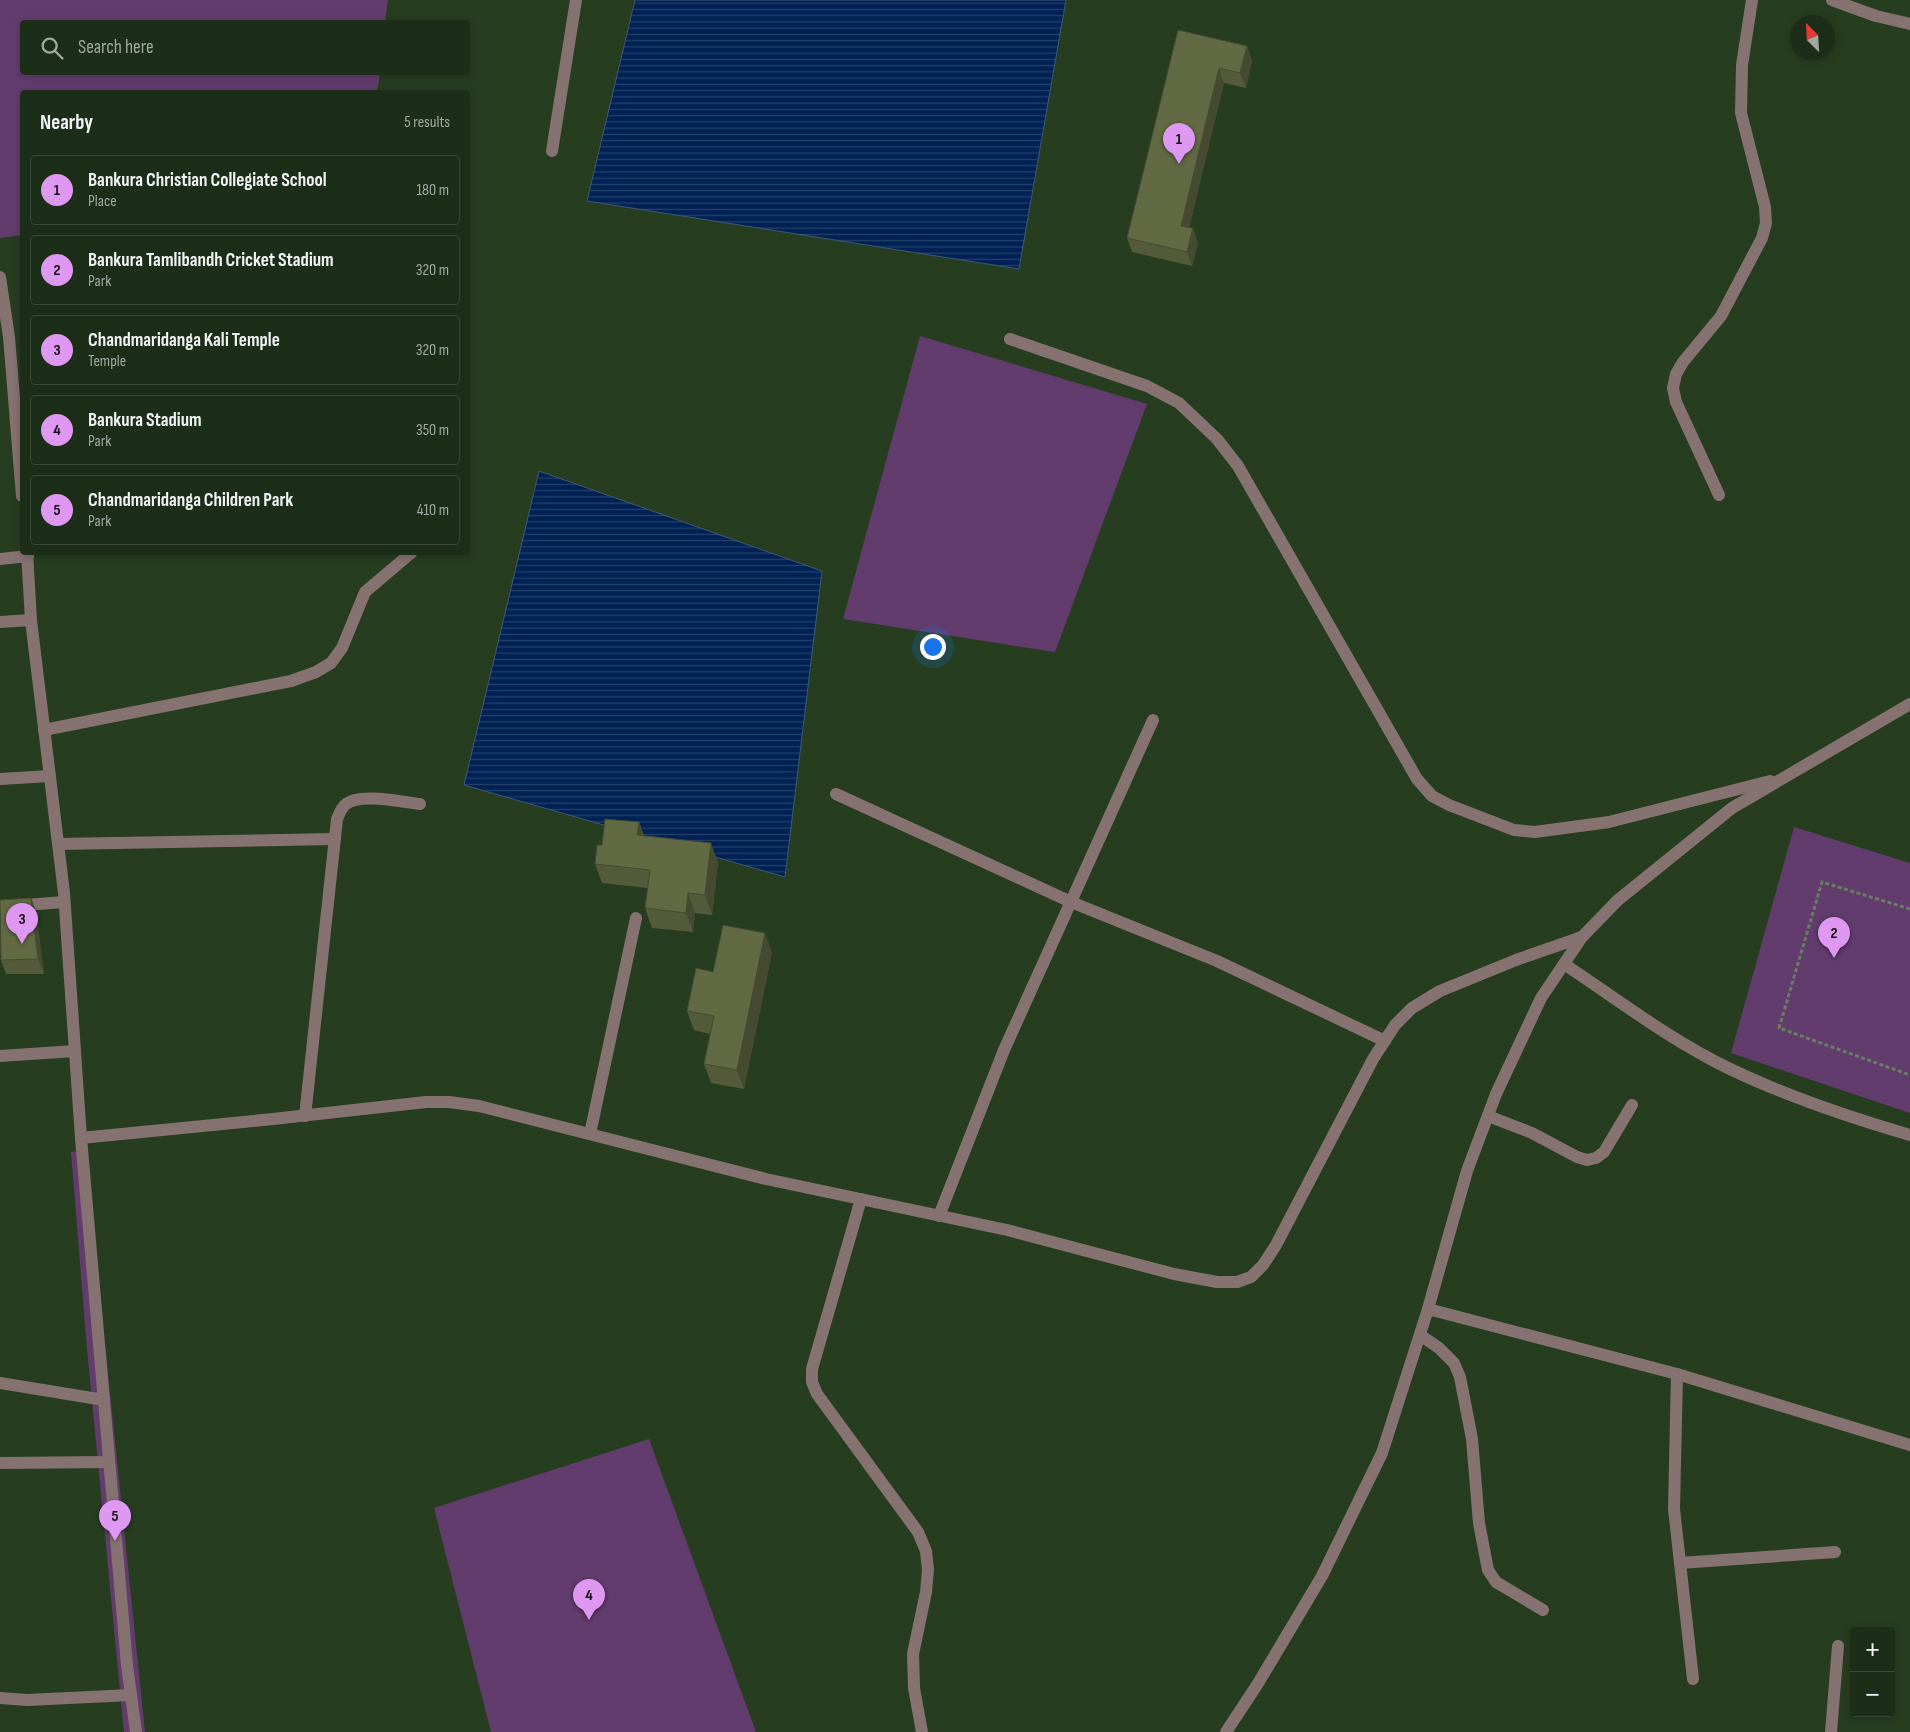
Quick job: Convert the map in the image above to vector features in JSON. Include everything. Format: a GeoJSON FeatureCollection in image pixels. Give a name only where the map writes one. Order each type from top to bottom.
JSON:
{"type":"FeatureCollection","features":[{"type":"Feature","properties":{"kind":"street"},"geometry":{"type":"LineString","coordinates":[[552,151],[576,0]]}},
{"type":"Feature","properties":{"kind":"street"},"geometry":{"type":"LineString","coordinates":[[1719,495],[1676,402],[1674,388],[1676,374],[1683,362],[1721,316],[1762,238],[1766,223],[1764,206],[1741,113],[1742,65],[1752,0]]}},
{"type":"Feature","properties":{"kind":"street"},"geometry":{"type":"LineString","coordinates":[[1832,0],[1876,16],[1910,24]]}},
{"type":"Feature","properties":{"kind":"street"},"geometry":{"type":"LineString","coordinates":[[0,277],[9,337],[20,472]]}},
{"type":"Feature","properties":{"kind":"street"},"geometry":{"type":"LineString","coordinates":[[1010,339],[1147,386],[1179,403],[1217,439],[1238,466],[1417,779],[1432,796],[1449,805],[1514,830],[1535,832],[1608,822],[1785,777]]}},
{"type":"Feature","properties":{"kind":"street"},"geometry":{"type":"LineString","coordinates":[[0,559],[22,555]]}},
{"type":"Feature","properties":{"kind":"street"},"geometry":{"type":"LineString","coordinates":[[28,555],[31,620],[64,902],[81,1138],[109,1462],[136,1732]]}},
{"type":"Feature","properties":{"kind":"street"},"geometry":{"type":"LineString","coordinates":[[44,730],[291,681],[316,672],[331,663],[342,648],[365,592],[409,555]]}},
{"type":"Feature","properties":{"kind":"street"},"geometry":{"type":"LineString","coordinates":[[0,622],[31,620]]}},
{"type":"Feature","properties":{"kind":"street"},"geometry":{"type":"LineString","coordinates":[[1226,1732],[1257,1685],[1322,1576],[1382,1453],[1428,1309],[1467,1171],[1488,1116],[1541,998],[1582,937],[1618,900],[1732,808],[1910,704]]}},
{"type":"Feature","properties":{"kind":"street"},"geometry":{"type":"LineString","coordinates":[[939,1216],[1004,1050],[1153,720]]}},
{"type":"Feature","properties":{"kind":"street"},"geometry":{"type":"LineString","coordinates":[[0,779],[50,776]]}},
{"type":"Feature","properties":{"kind":"street"},"geometry":{"type":"LineString","coordinates":[[836,794],[1071,902],[1217,961],[1385,1041]]}},
{"type":"Feature","properties":{"kind":"street"},"geometry":{"type":"LineString","coordinates":[[305,1116],[337,820],[344,806],[353,801],[366,798],[420,804]]}},
{"type":"Feature","properties":{"kind":"street"},"geometry":{"type":"LineString","coordinates":[[58,844],[335,838]]}},
{"type":"Feature","properties":{"kind":"street"},"geometry":{"type":"LineString","coordinates":[[0,907],[64,902]]}},
{"type":"Feature","properties":{"kind":"street"},"geometry":{"type":"LineString","coordinates":[[590,1134],[636,918]]}},
{"type":"Feature","properties":{"kind":"street"},"geometry":{"type":"LineString","coordinates":[[81,1138],[426,1102],[449,1102],[479,1106],[766,1179],[1007,1230],[1174,1274],[1217,1282],[1238,1282],[1251,1277],[1264,1265],[1373,1059],[1395,1025],[1412,1008],[1440,991],[1516,960],[1582,937]]}},
{"type":"Feature","properties":{"kind":"street"},"geometry":{"type":"LineString","coordinates":[[1564,964],[1664,1031],[1727,1067],[1789,1094],[1861,1120],[1910,1135]]}},
{"type":"Feature","properties":{"kind":"street"},"geometry":{"type":"LineString","coordinates":[[0,1056],[75,1052]]}},
{"type":"Feature","properties":{"kind":"street"},"geometry":{"type":"LineString","coordinates":[[1488,1116],[1532,1133],[1577,1157],[1587,1160],[1596,1158],[1604,1152],[1632,1105]]}},
{"type":"Feature","properties":{"kind":"street"},"geometry":{"type":"LineString","coordinates":[[861,1199],[812,1369],[812,1382],[817,1394],[826,1407],[918,1532],[926,1551],[928,1570],[926,1592],[913,1654],[914,1688],[922,1732]]}},
{"type":"Feature","properties":{"kind":"street"},"geometry":{"type":"LineString","coordinates":[[1428,1309],[1677,1374],[1910,1445]]}},
{"type":"Feature","properties":{"kind":"street"},"geometry":{"type":"LineString","coordinates":[[1420,1334],[1439,1348],[1454,1363],[1460,1377],[1472,1439],[1478,1523],[1488,1570],[1496,1582],[1543,1610]]}},
{"type":"Feature","properties":{"kind":"street"},"geometry":{"type":"LineString","coordinates":[[1677,1374],[1674,1509],[1693,1680]]}},
{"type":"Feature","properties":{"kind":"street"},"geometry":{"type":"LineString","coordinates":[[0,1383],[104,1400]]}},
{"type":"Feature","properties":{"kind":"street"},"geometry":{"type":"LineString","coordinates":[[0,1463],[109,1462]]}},
{"type":"Feature","properties":{"kind":"street"},"geometry":{"type":"LineString","coordinates":[[1680,1563],[1835,1552]]}},
{"type":"Feature","properties":{"kind":"street"},"geometry":{"type":"LineString","coordinates":[[1831,1732],[1838,1646]]}},
{"type":"Feature","properties":{"kind":"street"},"geometry":{"type":"LineString","coordinates":[[0,1698],[27,1700],[131,1695]]}},
{"type":"Feature","properties":{"kind":"path"},"geometry":{"type":"LineString","coordinates":[[1910,909],[1822,882],[1779,1028],[1910,1075]]}},
{"type":"Feature","properties":{"kind":"shaded area"},"geometry":{"type":"Polygon","coordinates":[[[0,0],[388,0],[385,20],[20,20],[20,75],[380,75],[377,90],[20,90],[20,235],[0,238],[0,0]]]}},
{"type":"Feature","properties":{"kind":"shaded area"},"geometry":{"type":"Polygon","coordinates":[[[920,336],[1147,404],[1055,652],[843,619],[920,336]]]}},
{"type":"Feature","properties":{"kind":"shaded area"},"geometry":{"type":"Polygon","coordinates":[[[1794,827],[1910,863],[1910,1113],[1731,1053],[1794,827]]]}},
{"type":"Feature","properties":{"kind":"shaded area"},"geometry":{"type":"Polygon","coordinates":[[[85,1150],[145,1732],[124,1732],[87,1349],[71,1152],[85,1150]]]}},
{"type":"Feature","properties":{"kind":"shaded area"},"geometry":{"type":"Polygon","coordinates":[[[649,1439],[756,1732],[491,1732],[434,1508],[649,1439]]]}},
{"type":"Feature","properties":{"kind":"water"},"geometry":{"type":"Polygon","coordinates":[[[635,0],[1066,0],[1019,269],[587,201],[635,0]]]}},
{"type":"Feature","properties":{"kind":"water"},"geometry":{"type":"Polygon","coordinates":[[[539,471],[822,571],[785,877],[464,785],[539,471]]]}},
{"type":"Feature","properties":{"kind":"building"},"geometry":{"type":"Polygon","coordinates":[[[1178,30],[1247,46],[1240,73],[1219,68],[1181,226],[1193,228],[1187,252],[1127,238],[1178,30]]]}},
{"type":"Feature","properties":{"kind":"building"},"geometry":{"type":"Polygon","coordinates":[[[605,819],[639,822],[637,835],[711,843],[705,895],[688,893],[686,913],[645,908],[650,870],[595,864],[597,845],[602,845],[605,819]]]}},
{"type":"Feature","properties":{"kind":"building"},"geometry":{"type":"Polygon","coordinates":[[[31,898],[38,959],[1,960],[0,900],[31,898]]]}},
{"type":"Feature","properties":{"kind":"building"},"geometry":{"type":"Polygon","coordinates":[[[723,925],[765,933],[737,1070],[704,1064],[714,1016],[687,1011],[696,968],[713,972],[723,925]]]}},
{"type":"Feature","properties":{"kind":"place","name":"Bankura Christian Collegiate School"},"geometry":{"type":"Point","coordinates":[1179,164]}},
{"type":"Feature","properties":{"kind":"place","name":"Chandmaridanga Kali Temple"},"geometry":{"type":"Point","coordinates":[22,944]}},
{"type":"Feature","properties":{"kind":"place","name":"Bankura Tamlibandh Cricket Stadium"},"geometry":{"type":"Point","coordinates":[1834,958]}},
{"type":"Feature","properties":{"kind":"place","name":"Chandmaridanga Children Park"},"geometry":{"type":"Point","coordinates":[115,1541]}},
{"type":"Feature","properties":{"kind":"place","name":"Bankura Stadium"},"geometry":{"type":"Point","coordinates":[589,1620]}}]}
